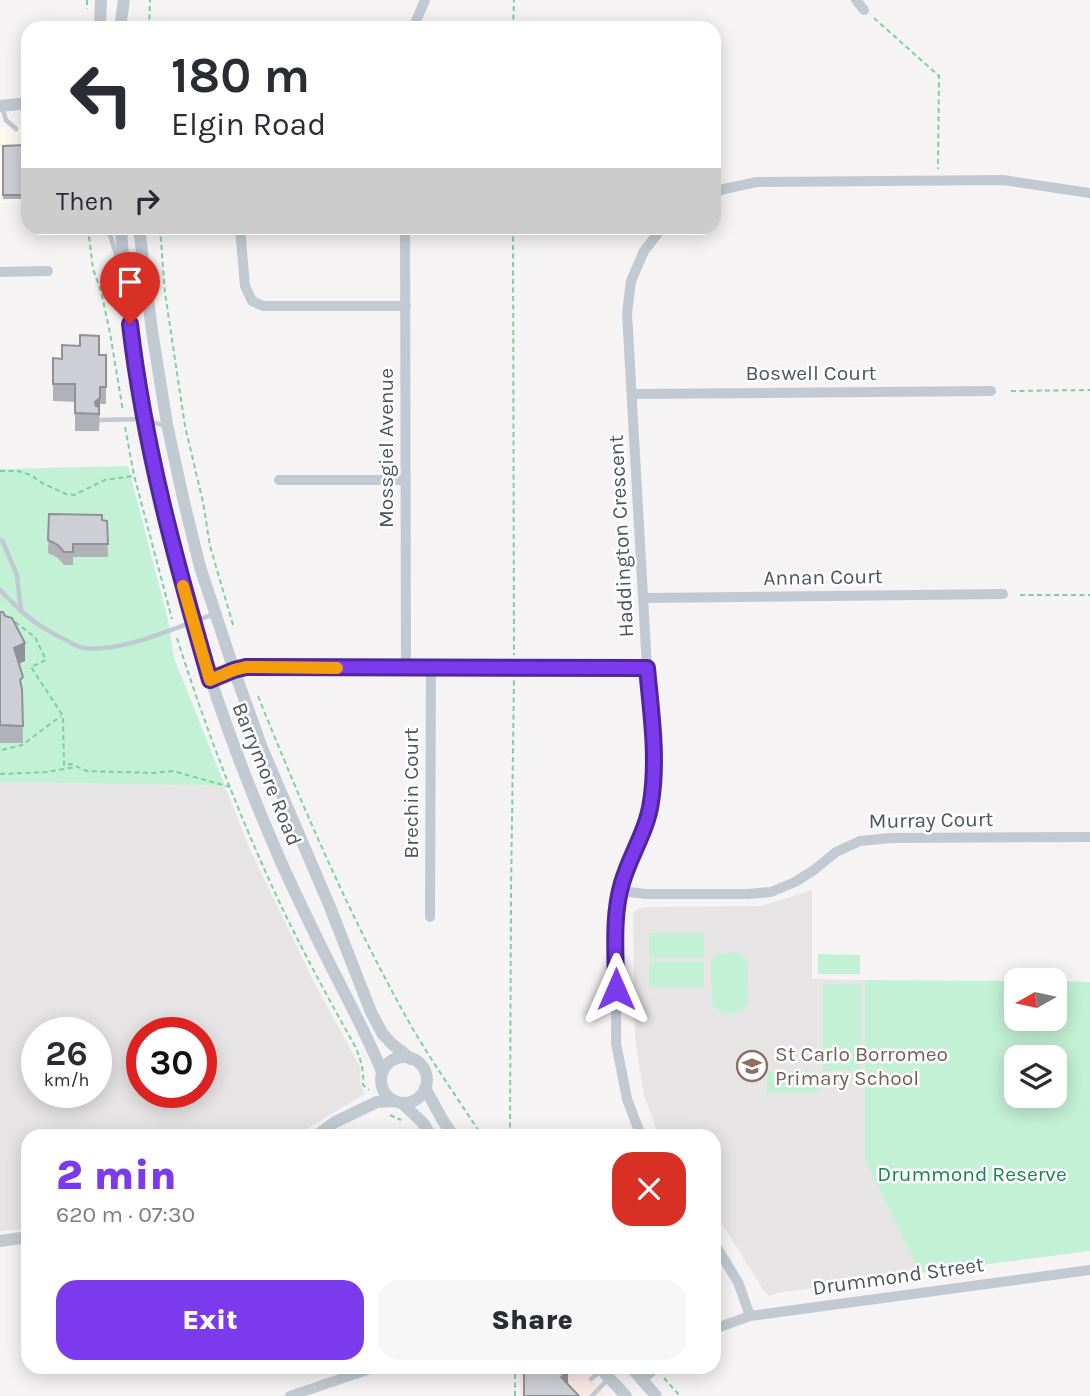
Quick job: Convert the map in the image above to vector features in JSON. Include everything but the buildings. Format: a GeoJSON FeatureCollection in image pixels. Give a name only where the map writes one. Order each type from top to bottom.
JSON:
{"type":"FeatureCollection","features":[{"type":"Feature","properties":{"kind":"street"},"geometry":{"type":"LineString","coordinates":[[100,21],[101,0]]}},
{"type":"Feature","properties":{"kind":"street"},"geometry":{"type":"LineString","coordinates":[[121,21],[124,0]]}},
{"type":"Feature","properties":{"kind":"street"},"geometry":{"type":"LineString","coordinates":[[416,21],[425,0]]}},
{"type":"Feature","properties":{"kind":"street"},"geometry":{"type":"LineString","coordinates":[[856,0],[864,9]]}},
{"type":"Feature","properties":{"kind":"street"},"geometry":{"type":"LineString","coordinates":[[1,106],[21,106]]}},
{"type":"Feature","properties":{"kind":"street"},"geometry":{"type":"LineString","coordinates":[[721,190],[757,182],[1003,180],[1090,193]]}},
{"type":"Feature","properties":{"kind":"street","name":"Barrymore Road"},"geometry":{"type":"LineString","coordinates":[[122,235],[135,366],[144,419],[163,510],[210,680],[281,862],[381,1077]]}},
{"type":"Feature","properties":{"kind":"street","name":"Barrymore Road"},"geometry":{"type":"LineString","coordinates":[[140,235],[168,428],[188,521],[215,614],[262,748],[372,1012],[382,1033],[411,1059]]}},
{"type":"Feature","properties":{"kind":"street"},"geometry":{"type":"LineString","coordinates":[[241,235],[245,286],[252,301],[263,306],[405,306]]}},
{"type":"Feature","properties":{"kind":"street","name":"Mossgiel Avenue"},"geometry":{"type":"LineString","coordinates":[[405,235],[406,668]]}},
{"type":"Feature","properties":{"kind":"street","name":"Haddington Crescent"},"geometry":{"type":"LineString","coordinates":[[638,1129],[627,1099],[617,1043],[616,909],[626,869],[651,805],[655,772],[627,313],[631,281],[644,251],[657,235]]}},
{"type":"Feature","properties":{"kind":"street"},"geometry":{"type":"LineString","coordinates":[[0,272],[48,271]]}},
{"type":"Feature","properties":{"kind":"street","name":"Boswell Court"},"geometry":{"type":"LineString","coordinates":[[632,394],[991,391]]}},
{"type":"Feature","properties":{"kind":"street"},"geometry":{"type":"LineString","coordinates":[[279,480],[406,480]]}},
{"type":"Feature","properties":{"kind":"street","name":"Annan Court"},"geometry":{"type":"LineString","coordinates":[[644,598],[1003,594]]}},
{"type":"Feature","properties":{"kind":"street"},"geometry":{"type":"LineString","coordinates":[[210,680],[246,667],[647,668]]}},
{"type":"Feature","properties":{"kind":"street","name":"Brechin Court"},"geometry":{"type":"LineString","coordinates":[[430,917],[431,668]]}},
{"type":"Feature","properties":{"kind":"street","name":"Murray Court"},"geometry":{"type":"LineString","coordinates":[[620,891],[646,894],[748,894],[771,891],[795,882],[836,852],[860,841],[890,838],[1090,837]]}},
{"type":"Feature","properties":{"kind":"street"},"geometry":{"type":"LineString","coordinates":[[326,1129],[377,1102],[416,1100],[421,1096],[427,1082],[425,1071],[419,1063],[411,1059],[399,1058],[391,1061],[373,1096],[353,1113]]}},
{"type":"Feature","properties":{"kind":"street"},"geometry":{"type":"LineString","coordinates":[[381,1077],[387,1096],[398,1102],[427,1129]]}},
{"type":"Feature","properties":{"kind":"street"},"geometry":{"type":"LineString","coordinates":[[425,1088],[448,1129]]}},
{"type":"Feature","properties":{"kind":"street"},"geometry":{"type":"LineString","coordinates":[[0,1241],[21,1238]]}},
{"type":"Feature","properties":{"kind":"street"},"geometry":{"type":"LineString","coordinates":[[721,1254],[738,1282],[750,1316]]}},
{"type":"Feature","properties":{"kind":"street","name":"Drummond Street"},"geometry":{"type":"LineString","coordinates":[[721,1326],[750,1316],[1090,1270]]}},
{"type":"Feature","properties":{"kind":"street"},"geometry":{"type":"LineString","coordinates":[[290,1396],[355,1374]]}},
{"type":"Feature","properties":{"kind":"street"},"geometry":{"type":"LineString","coordinates":[[605,1374],[625,1395],[649,1374]]}},
{"type":"Feature","properties":{"kind":"street"},"geometry":{"type":"LineString","coordinates":[[636,1374],[656,1396]]}},
{"type":"Feature","properties":{"kind":"lane"},"geometry":{"type":"LineString","coordinates":[[1,106],[6,120],[16,129]]}},
{"type":"Feature","properties":{"kind":"lane"},"geometry":{"type":"LineString","coordinates":[[110,235],[125,282]]}},
{"type":"Feature","properties":{"kind":"lane"},"geometry":{"type":"LineString","coordinates":[[100,420],[144,419],[168,428]]}},
{"type":"Feature","properties":{"kind":"lane"},"geometry":{"type":"LineString","coordinates":[[0,541],[2,540],[17,575],[22,612]]}},
{"type":"Feature","properties":{"kind":"lane"},"geometry":{"type":"LineString","coordinates":[[0,590],[44,630],[82,648],[112,648],[215,614]]}},
{"type":"Feature","properties":{"kind":"lane"},"geometry":{"type":"LineString","coordinates":[[591,1379],[600,1374]]}},
{"type":"Feature","properties":{"kind":"lane"},"geometry":{"type":"LineString","coordinates":[[592,1396],[602,1374]]}},
{"type":"Feature","properties":{"kind":"path"},"geometry":{"type":"LineString","coordinates":[[149,21],[150,0]]}},
{"type":"Feature","properties":{"kind":"path"},"geometry":{"type":"LineString","coordinates":[[513,21],[514,0]]}},
{"type":"Feature","properties":{"kind":"path"},"geometry":{"type":"LineString","coordinates":[[864,9],[939,76],[938,181]]}},
{"type":"Feature","properties":{"kind":"path"},"geometry":{"type":"LineString","coordinates":[[89,235],[95,274]]}},
{"type":"Feature","properties":{"kind":"path"},"geometry":{"type":"LineString","coordinates":[[160,235],[165,293],[185,426],[203,502],[210,546],[234,627]]}},
{"type":"Feature","properties":{"kind":"path"},"geometry":{"type":"LineString","coordinates":[[510,1129],[514,668],[513,235]]}},
{"type":"Feature","properties":{"kind":"path"},"geometry":{"type":"LineString","coordinates":[[1011,391],[1090,390]]}},
{"type":"Feature","properties":{"kind":"path"},"geometry":{"type":"LineString","coordinates":[[0,471],[18,471],[31,475],[42,483],[74,495],[104,480],[134,475]]}},
{"type":"Feature","properties":{"kind":"path"},"geometry":{"type":"LineString","coordinates":[[1020,595],[1090,595]]}},
{"type":"Feature","properties":{"kind":"path"},"geometry":{"type":"LineString","coordinates":[[9,618],[35,637],[46,660],[31,667],[63,716],[64,765],[71,764],[87,771],[173,771],[231,787]]}},
{"type":"Feature","properties":{"kind":"path"},"geometry":{"type":"LineString","coordinates":[[256,692],[346,900],[411,1025],[478,1129]]}},
{"type":"Feature","properties":{"kind":"path"},"geometry":{"type":"LineString","coordinates":[[2,750],[22,745],[63,716]]}},
{"type":"Feature","properties":{"kind":"path"},"geometry":{"type":"LineString","coordinates":[[0,774],[47,772],[78,767]]}},
{"type":"Feature","properties":{"kind":"path"},"geometry":{"type":"LineString","coordinates":[[515,1374],[515,1396]]}},
{"type":"Feature","properties":{"kind":"path"},"geometry":{"type":"LineString","coordinates":[[662,1374],[680,1396]]}},
{"type":"Feature","properties":{"kind":"shaded area"},"geometry":{"type":"Polygon","coordinates":[[[21,126],[21,202],[0,203],[0,127],[21,126]]]}},
{"type":"Feature","properties":{"kind":"shaded area"},"geometry":{"type":"Polygon","coordinates":[[[0,782],[225,786],[251,852],[315,984],[360,1067],[361,1087],[365,1094],[307,1129],[21,1129],[21,1230],[0,1231],[0,782]]]}},
{"type":"Feature","properties":{"kind":"shaded area","name":"St Carlo Borromeo Primary School"},"geometry":{"type":"Polygon","coordinates":[[[812,890],[812,979],[865,980],[865,1160],[920,1273],[769,1296],[721,1222],[721,1129],[656,1129],[644,1095],[635,1038],[633,915],[637,909],[647,907],[762,906],[812,890]]]}},
{"type":"Feature","properties":{"kind":"shaded area"},"geometry":{"type":"Polygon","coordinates":[[[520,1374],[586,1374],[606,1396],[520,1396],[520,1374]]]}},
{"type":"Feature","properties":{"kind":"green space"},"geometry":{"type":"Polygon","coordinates":[[[128,466],[168,620],[174,658],[225,786],[0,782],[0,469],[128,466]]]}},
{"type":"Feature","properties":{"kind":"green space"},"geometry":{"type":"Polygon","coordinates":[[[649,933],[704,933],[704,958],[649,958],[649,933]]]}},
{"type":"Feature","properties":{"kind":"green space"},"geometry":{"type":"Polygon","coordinates":[[[735,952],[747,960],[748,1003],[741,1011],[730,1014],[720,1011],[712,1004],[711,963],[716,954],[735,952]]]}},
{"type":"Feature","properties":{"kind":"green space"},"geometry":{"type":"Polygon","coordinates":[[[818,954],[860,955],[860,974],[818,974],[818,954]]]}},
{"type":"Feature","properties":{"kind":"green space"},"geometry":{"type":"Polygon","coordinates":[[[649,962],[704,962],[704,987],[649,987],[649,962]]]}},
{"type":"Feature","properties":{"kind":"green space","name":"Drummond Reserve"},"geometry":{"type":"Polygon","coordinates":[[[865,980],[1004,981],[1004,1031],[1068,1031],[1068,981],[1090,982],[1090,1251],[920,1273],[865,1160],[865,980]]]}},
{"type":"Feature","properties":{"kind":"green space"},"geometry":{"type":"Polygon","coordinates":[[[823,984],[861,984],[861,1070],[823,1071],[823,984]]]}},
{"type":"Feature","properties":{"kind":"green space"},"geometry":{"type":"Polygon","coordinates":[[[767,1071],[818,1072],[818,1093],[767,1093],[767,1071]]]}},
{"type":"Feature","properties":{"kind":"slow traffic"},"geometry":{"type":"LineString","coordinates":[[183,586],[210,680],[246,667],[337,668]]}},
{"type":"Feature","properties":{"kind":"place","name":"St Carlo Borromeo Primary School"},"geometry":{"type":"Point","coordinates":[752,1066]}},
{"type":"Feature","properties":{"kind":"route"},"geometry":{"type":"LineString","coordinates":[[130,324],[148,442],[163,510],[210,680],[246,667],[647,668],[655,772],[651,805],[626,869],[616,909],[616,989]]}}]}
